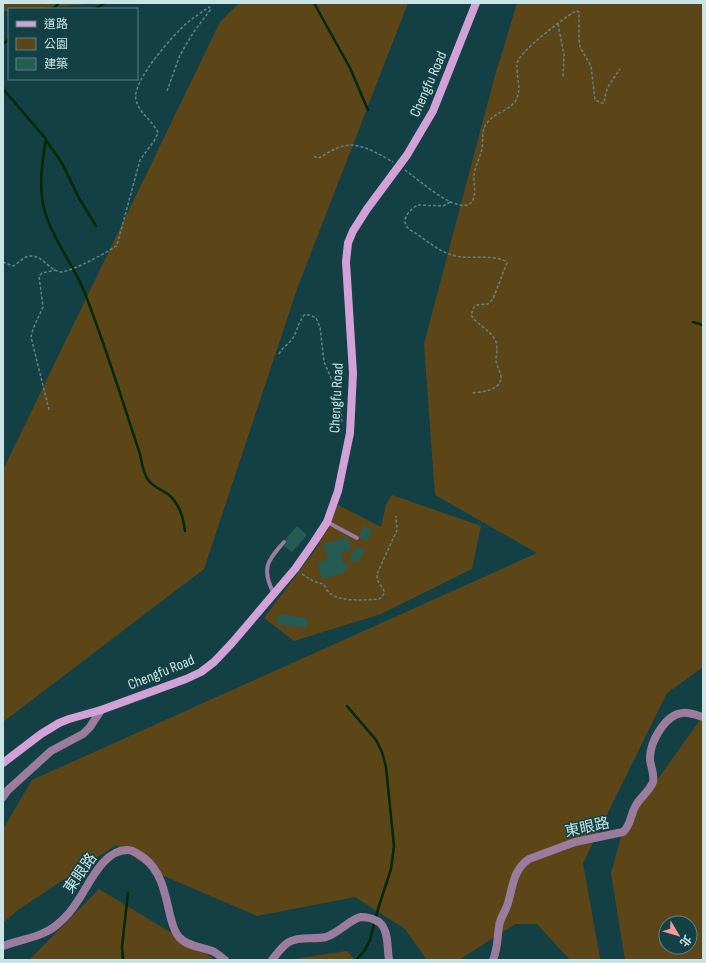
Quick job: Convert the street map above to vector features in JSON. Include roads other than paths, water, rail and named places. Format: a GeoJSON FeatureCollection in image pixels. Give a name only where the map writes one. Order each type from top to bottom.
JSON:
{"type":"FeatureCollection","features":[{"type":"Feature","properties":{"kind":"street","name":"Chengfu Road"},"geometry":{"type":"LineString","coordinates":[[3,763],[41,734],[69,718],[101,710],[186,679],[201,672],[214,662],[232,644],[295,569],[327,522],[338,491],[350,433],[353,373],[346,262],[348,243],[353,231],[367,209],[400,166],[433,111],[476,3]]}},
{"type":"Feature","properties":{"kind":"street"},"geometry":{"type":"LineString","coordinates":[[3,797],[8,790],[51,751],[82,734],[90,726],[101,710]]}},
{"type":"Feature","properties":{"kind":"street","name":"東眼路"},"geometry":{"type":"LineString","coordinates":[[493,960],[497,950],[501,919],[508,903],[516,874],[523,863],[528,859],[575,842],[624,832],[629,825],[634,808],[653,781],[650,757],[655,739],[666,722],[674,716],[682,713],[690,713],[703,717]]}},
{"type":"Feature","properties":{"kind":"street","name":"東眼路"},"geometry":{"type":"LineString","coordinates":[[3,946],[45,932],[58,924],[77,902],[93,876],[104,862],[112,854],[122,850],[130,850],[147,860],[155,868],[160,877],[172,922],[180,939],[184,942],[213,952],[225,960]]}},
{"type":"Feature","properties":{"kind":"street"},"geometry":{"type":"LineString","coordinates":[[272,960],[282,948],[291,941],[326,937],[341,930],[355,919],[364,917],[374,920],[383,926],[386,934],[389,960]]}},
{"type":"Feature","properties":{"kind":"lane"},"geometry":{"type":"LineString","coordinates":[[327,522],[356,538]]}},
{"type":"Feature","properties":{"kind":"lane"},"geometry":{"type":"LineString","coordinates":[[274,594],[268,583],[266,570],[270,558],[284,542]]}},
{"type":"Feature","properties":{"kind":"waterway"},"geometry":{"type":"LineString","coordinates":[[54,8],[59,3]]}},
{"type":"Feature","properties":{"kind":"waterway"},"geometry":{"type":"LineString","coordinates":[[97,8],[105,3]]}},
{"type":"Feature","properties":{"kind":"waterway"},"geometry":{"type":"LineString","coordinates":[[314,3],[350,68],[368,110]]}},
{"type":"Feature","properties":{"kind":"waterway"},"geometry":{"type":"LineString","coordinates":[[3,44],[8,40]]}},
{"type":"Feature","properties":{"kind":"waterway"},"geometry":{"type":"LineString","coordinates":[[3,89],[46,139],[41,185],[45,212],[53,232],[84,291],[92,311],[140,454],[145,475],[151,483],[169,495],[176,503],[182,516],[185,531]]}},
{"type":"Feature","properties":{"kind":"waterway"},"geometry":{"type":"LineString","coordinates":[[46,140],[62,163],[79,198],[96,226]]}},
{"type":"Feature","properties":{"kind":"waterway"},"geometry":{"type":"LineString","coordinates":[[693,322],[703,325]]}},
{"type":"Feature","properties":{"kind":"waterway"},"geometry":{"type":"LineString","coordinates":[[347,706],[376,740],[382,752],[386,767],[394,846],[391,869],[370,940],[365,950],[356,960]]}},
{"type":"Feature","properties":{"kind":"waterway"},"geometry":{"type":"LineString","coordinates":[[123,960],[122,947],[128,893]]}}]}
